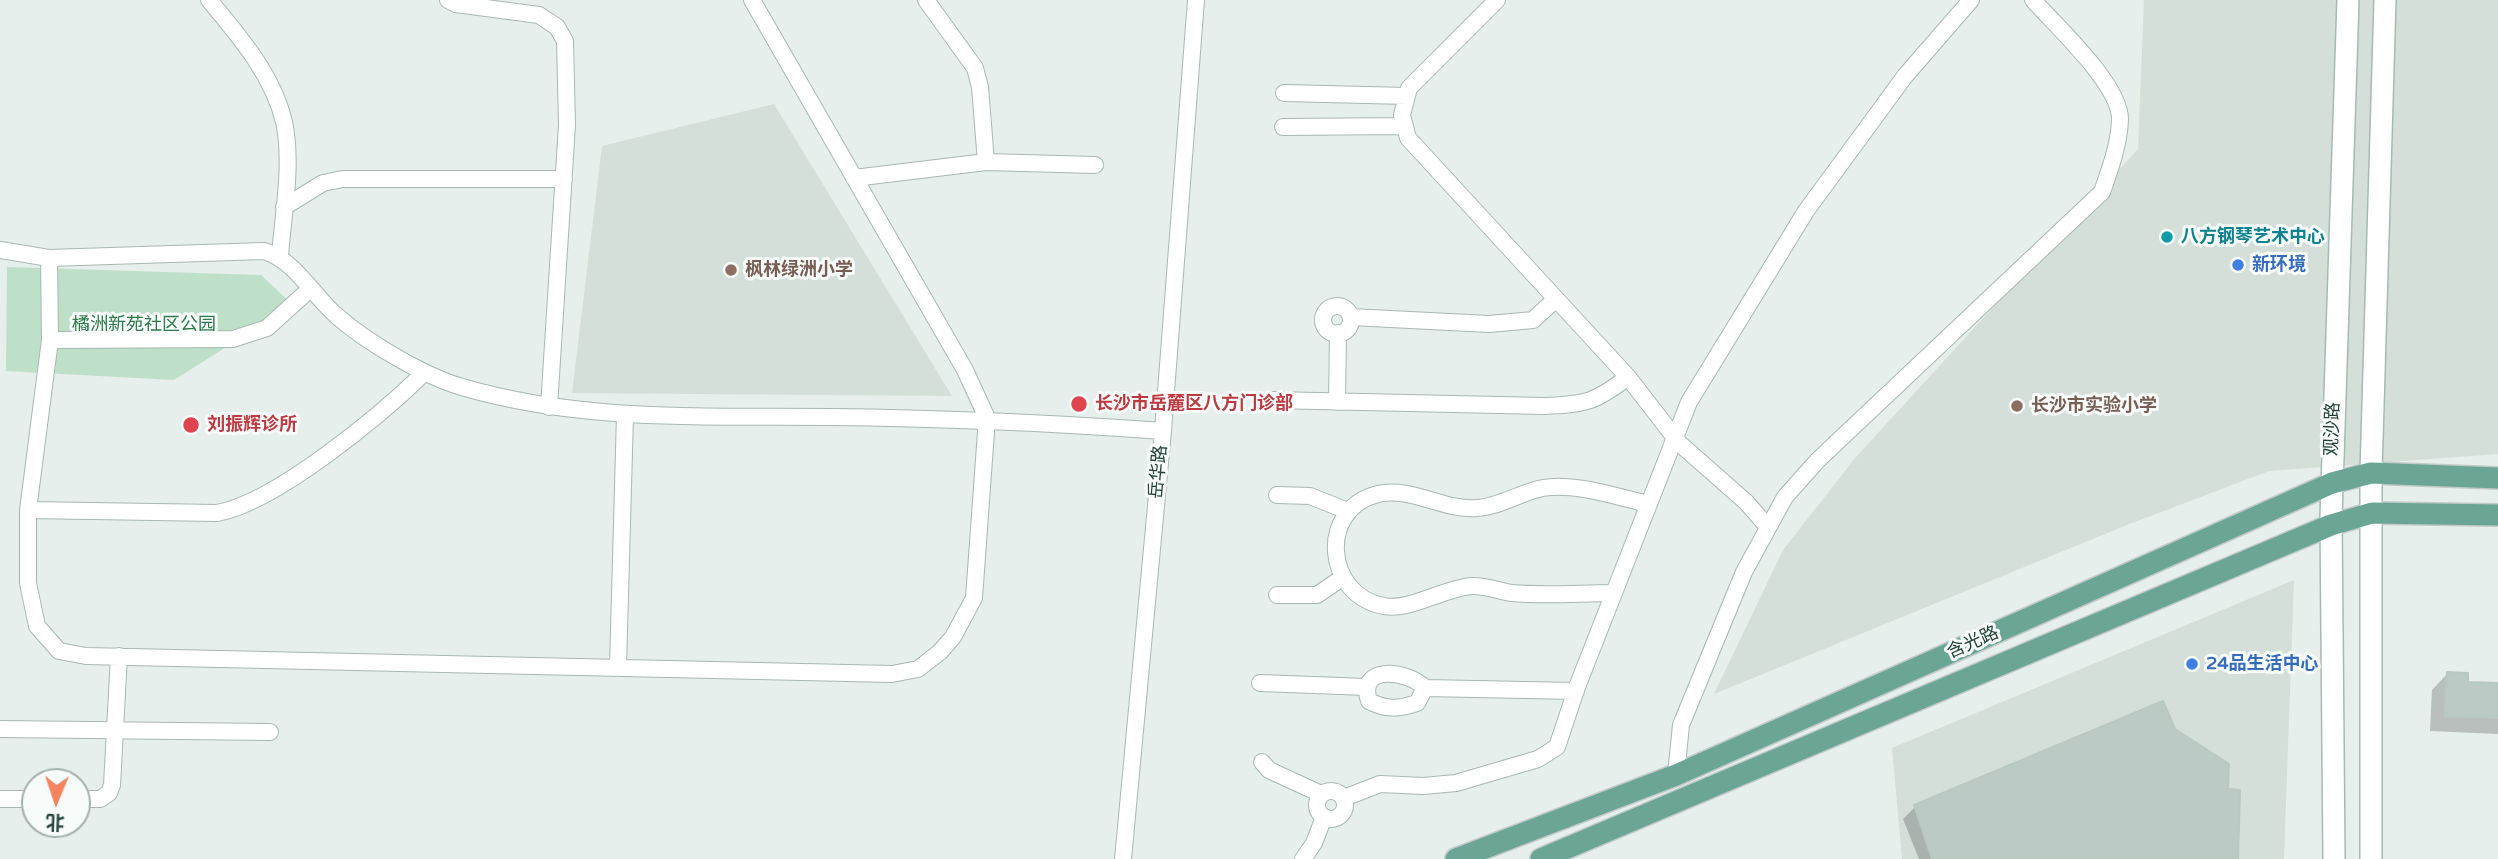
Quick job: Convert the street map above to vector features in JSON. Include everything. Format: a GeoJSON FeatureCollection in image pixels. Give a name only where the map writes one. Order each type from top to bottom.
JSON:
{"type":"FeatureCollection","features":[{"type":"Feature","properties":{"kind":"main road","name":"观沙路"},"geometry":{"type":"LineString","coordinates":[[2334,859],[2331,525],[2348,0]]}},
{"type":"Feature","properties":{"kind":"main road"},"geometry":{"type":"LineString","coordinates":[[2371,859],[2371,473],[2385,0]]}},
{"type":"Feature","properties":{"kind":"main road","name":"含光路"},"geometry":{"type":"LineString","coordinates":[[1456,859],[1676,775],[2332,483],[2371,473],[2498,478]]}},
{"type":"Feature","properties":{"kind":"main road","name":"含光路"},"geometry":{"type":"LineString","coordinates":[[1541,859],[2331,525],[2372,513],[2498,515]]}},
{"type":"Feature","properties":{"kind":"street"},"geometry":{"type":"LineString","coordinates":[[209,0],[250,48],[278,104],[286,144],[280,256]]}},
{"type":"Feature","properties":{"kind":"street"},"geometry":{"type":"LineString","coordinates":[[448,0],[456,4],[539,15],[556,27],[565,41],[567,59],[564,179],[549,407]]}},
{"type":"Feature","properties":{"kind":"street"},"geometry":{"type":"LineString","coordinates":[[49,258],[50,340],[28,510],[29,583],[37,626],[59,651],[119,656],[892,674],[918,669],[953,637],[974,598],[987,418],[965,370],[752,0]]}},
{"type":"Feature","properties":{"kind":"street"},"geometry":{"type":"LineString","coordinates":[[926,0],[975,68],[980,87],[986,162]]}},
{"type":"Feature","properties":{"kind":"street","name":"岳华路"},"geometry":{"type":"LineString","coordinates":[[1123,859],[1163,431],[1196,0]]}},
{"type":"Feature","properties":{"kind":"street"},"geometry":{"type":"LineString","coordinates":[[1497,0],[1409,88],[1402,115],[1408,138],[1628,377],[1673,437],[1746,502],[1768,527]]}},
{"type":"Feature","properties":{"kind":"street"},"geometry":{"type":"LineString","coordinates":[[1344,799],[1380,784],[1423,786],[1456,783],[1538,760],[1557,747],[1673,437],[1689,402],[1805,211],[1905,76],[1971,0]]}},
{"type":"Feature","properties":{"kind":"street"},"geometry":{"type":"LineString","coordinates":[[1676,775],[1681,725],[1744,572],[1785,497],[1818,460],[2102,192],[2114,159],[2120,117],[2104,78],[2033,0]]}},
{"type":"Feature","properties":{"kind":"street"},"geometry":{"type":"LineString","coordinates":[[1284,93],[1407,96]]}},
{"type":"Feature","properties":{"kind":"street"},"geometry":{"type":"LineString","coordinates":[[1283,127],[1405,126]]}},
{"type":"Feature","properties":{"kind":"street"},"geometry":{"type":"LineString","coordinates":[[854,178],[986,162],[1095,165]]}},
{"type":"Feature","properties":{"kind":"street"},"geometry":{"type":"LineString","coordinates":[[284,207],[323,183],[343,179],[564,179]]}},
{"type":"Feature","properties":{"kind":"street"},"geometry":{"type":"LineString","coordinates":[[0,250],[49,258],[264,251],[280,256],[338,317],[424,373],[459,386],[549,407],[625,415],[987,418],[1163,431]]}},
{"type":"Feature","properties":{"kind":"street"},"geometry":{"type":"LineString","coordinates":[[50,340],[233,339],[267,328],[310,289]]}},
{"type":"Feature","properties":{"kind":"street"},"geometry":{"type":"LineString","coordinates":[[1338,333],[1325,327],[1325,313],[1337,306],[1344,307],[1352,317],[1489,324],[1533,320],[1556,299]]}},
{"type":"Feature","properties":{"kind":"street"},"geometry":{"type":"LineString","coordinates":[[1338,333],[1349,326],[1352,317]]}},
{"type":"Feature","properties":{"kind":"street"},"geometry":{"type":"LineString","coordinates":[[1337,402],[1338,333]]}},
{"type":"Feature","properties":{"kind":"street"},"geometry":{"type":"LineString","coordinates":[[28,510],[217,513],[236,510],[257,500],[356,432],[393,403],[424,373]]}},
{"type":"Feature","properties":{"kind":"street"},"geometry":{"type":"LineString","coordinates":[[1272,400],[1544,406],[1584,404],[1600,398],[1628,377]]}},
{"type":"Feature","properties":{"kind":"street"},"geometry":{"type":"LineString","coordinates":[[618,667],[625,415]]}},
{"type":"Feature","properties":{"kind":"street"},"geometry":{"type":"LineString","coordinates":[[1614,593],[1511,593],[1475,586],[1446,590],[1404,607],[1386,607],[1360,600],[1342,578],[1336,546],[1342,518],[1355,503],[1380,493],[1404,493],[1456,508],[1479,509],[1545,487],[1600,492],[1648,504]]}},
{"type":"Feature","properties":{"kind":"street"},"geometry":{"type":"LineString","coordinates":[[1277,495],[1310,496],[1348,511]]}},
{"type":"Feature","properties":{"kind":"street"},"geometry":{"type":"LineString","coordinates":[[1277,594],[1317,595],[1342,578]]}},
{"type":"Feature","properties":{"kind":"street"},"geometry":{"type":"LineString","coordinates":[[91,799],[100,799],[109,793],[119,656]]}},
{"type":"Feature","properties":{"kind":"street"},"geometry":{"type":"LineString","coordinates":[[1260,683],[1367,687],[1381,674],[1399,673],[1415,677],[1425,688],[1576,691]]}},
{"type":"Feature","properties":{"kind":"street"},"geometry":{"type":"LineString","coordinates":[[1367,687],[1369,701],[1383,708],[1417,703],[1425,688]]}},
{"type":"Feature","properties":{"kind":"street"},"geometry":{"type":"LineString","coordinates":[[0,729],[270,732]]}},
{"type":"Feature","properties":{"kind":"street"},"geometry":{"type":"LineString","coordinates":[[1262,762],[1269,770],[1321,794]]}},
{"type":"Feature","properties":{"kind":"street"},"geometry":{"type":"LineString","coordinates":[[1338,792],[1344,799],[1345,807],[1341,815],[1333,819],[1324,817],[1318,811],[1317,802],[1321,794],[1338,792]]}},
{"type":"Feature","properties":{"kind":"street"},"geometry":{"type":"LineString","coordinates":[[0,799],[21,799]]}},
{"type":"Feature","properties":{"kind":"street"},"geometry":{"type":"LineString","coordinates":[[1303,859],[1314,843],[1324,817]]}},
{"type":"Feature","properties":{"kind":"shaded area"},"geometry":{"type":"Polygon","coordinates":[[[2144,0],[2498,0],[2498,454],[2269,471],[2127,525],[1714,694],[1783,550],[1856,457],[2138,149],[2144,0]]]}},
{"type":"Feature","properties":{"kind":"shaded area","name":"枫林绿洲小学"},"geometry":{"type":"Polygon","coordinates":[[[774,104],[952,396],[572,393],[602,146],[774,104]]]}},
{"type":"Feature","properties":{"kind":"shaded area","name":"24品生活中心"},"geometry":{"type":"Polygon","coordinates":[[[2294,580],[2284,859],[1902,859],[1892,748],[2294,580]]]}},
{"type":"Feature","properties":{"kind":"green space","name":"橘洲新苑社区公园"},"geometry":{"type":"Polygon","coordinates":[[[7,267],[261,275],[293,305],[174,380],[6,371],[7,267]]]}},
{"type":"Feature","properties":{"kind":"building"},"geometry":{"type":"Polygon","coordinates":[[[2447,672],[2468,673],[2468,682],[2498,683],[2498,718],[2445,716],[2447,672]]]}},
{"type":"Feature","properties":{"kind":"building"},"geometry":{"type":"Polygon","coordinates":[[[2163,701],[2175,729],[2229,764],[2228,789],[2240,790],[2238,859],[1932,859],[1914,805],[2163,701]]]}},
{"type":"Feature","properties":{"kind":"place","name":"八方钢琴艺术中心"},"geometry":{"type":"Point","coordinates":[2167,237]}},
{"type":"Feature","properties":{"kind":"place","name":"新环境"},"geometry":{"type":"Point","coordinates":[2238,265]}},
{"type":"Feature","properties":{"kind":"place","name":"枫林绿洲小学"},"geometry":{"type":"Point","coordinates":[731,270]}},
{"type":"Feature","properties":{"kind":"place","name":"长沙市岳麓区八方门诊部"},"geometry":{"type":"Point","coordinates":[1079,404]}},
{"type":"Feature","properties":{"kind":"place","name":"长沙市实验小学"},"geometry":{"type":"Point","coordinates":[2017,406]}},
{"type":"Feature","properties":{"kind":"place","name":"刘振辉诊所"},"geometry":{"type":"Point","coordinates":[191,425]}},
{"type":"Feature","properties":{"kind":"place","name":"24品生活中心"},"geometry":{"type":"Point","coordinates":[2192,664]}}]}
